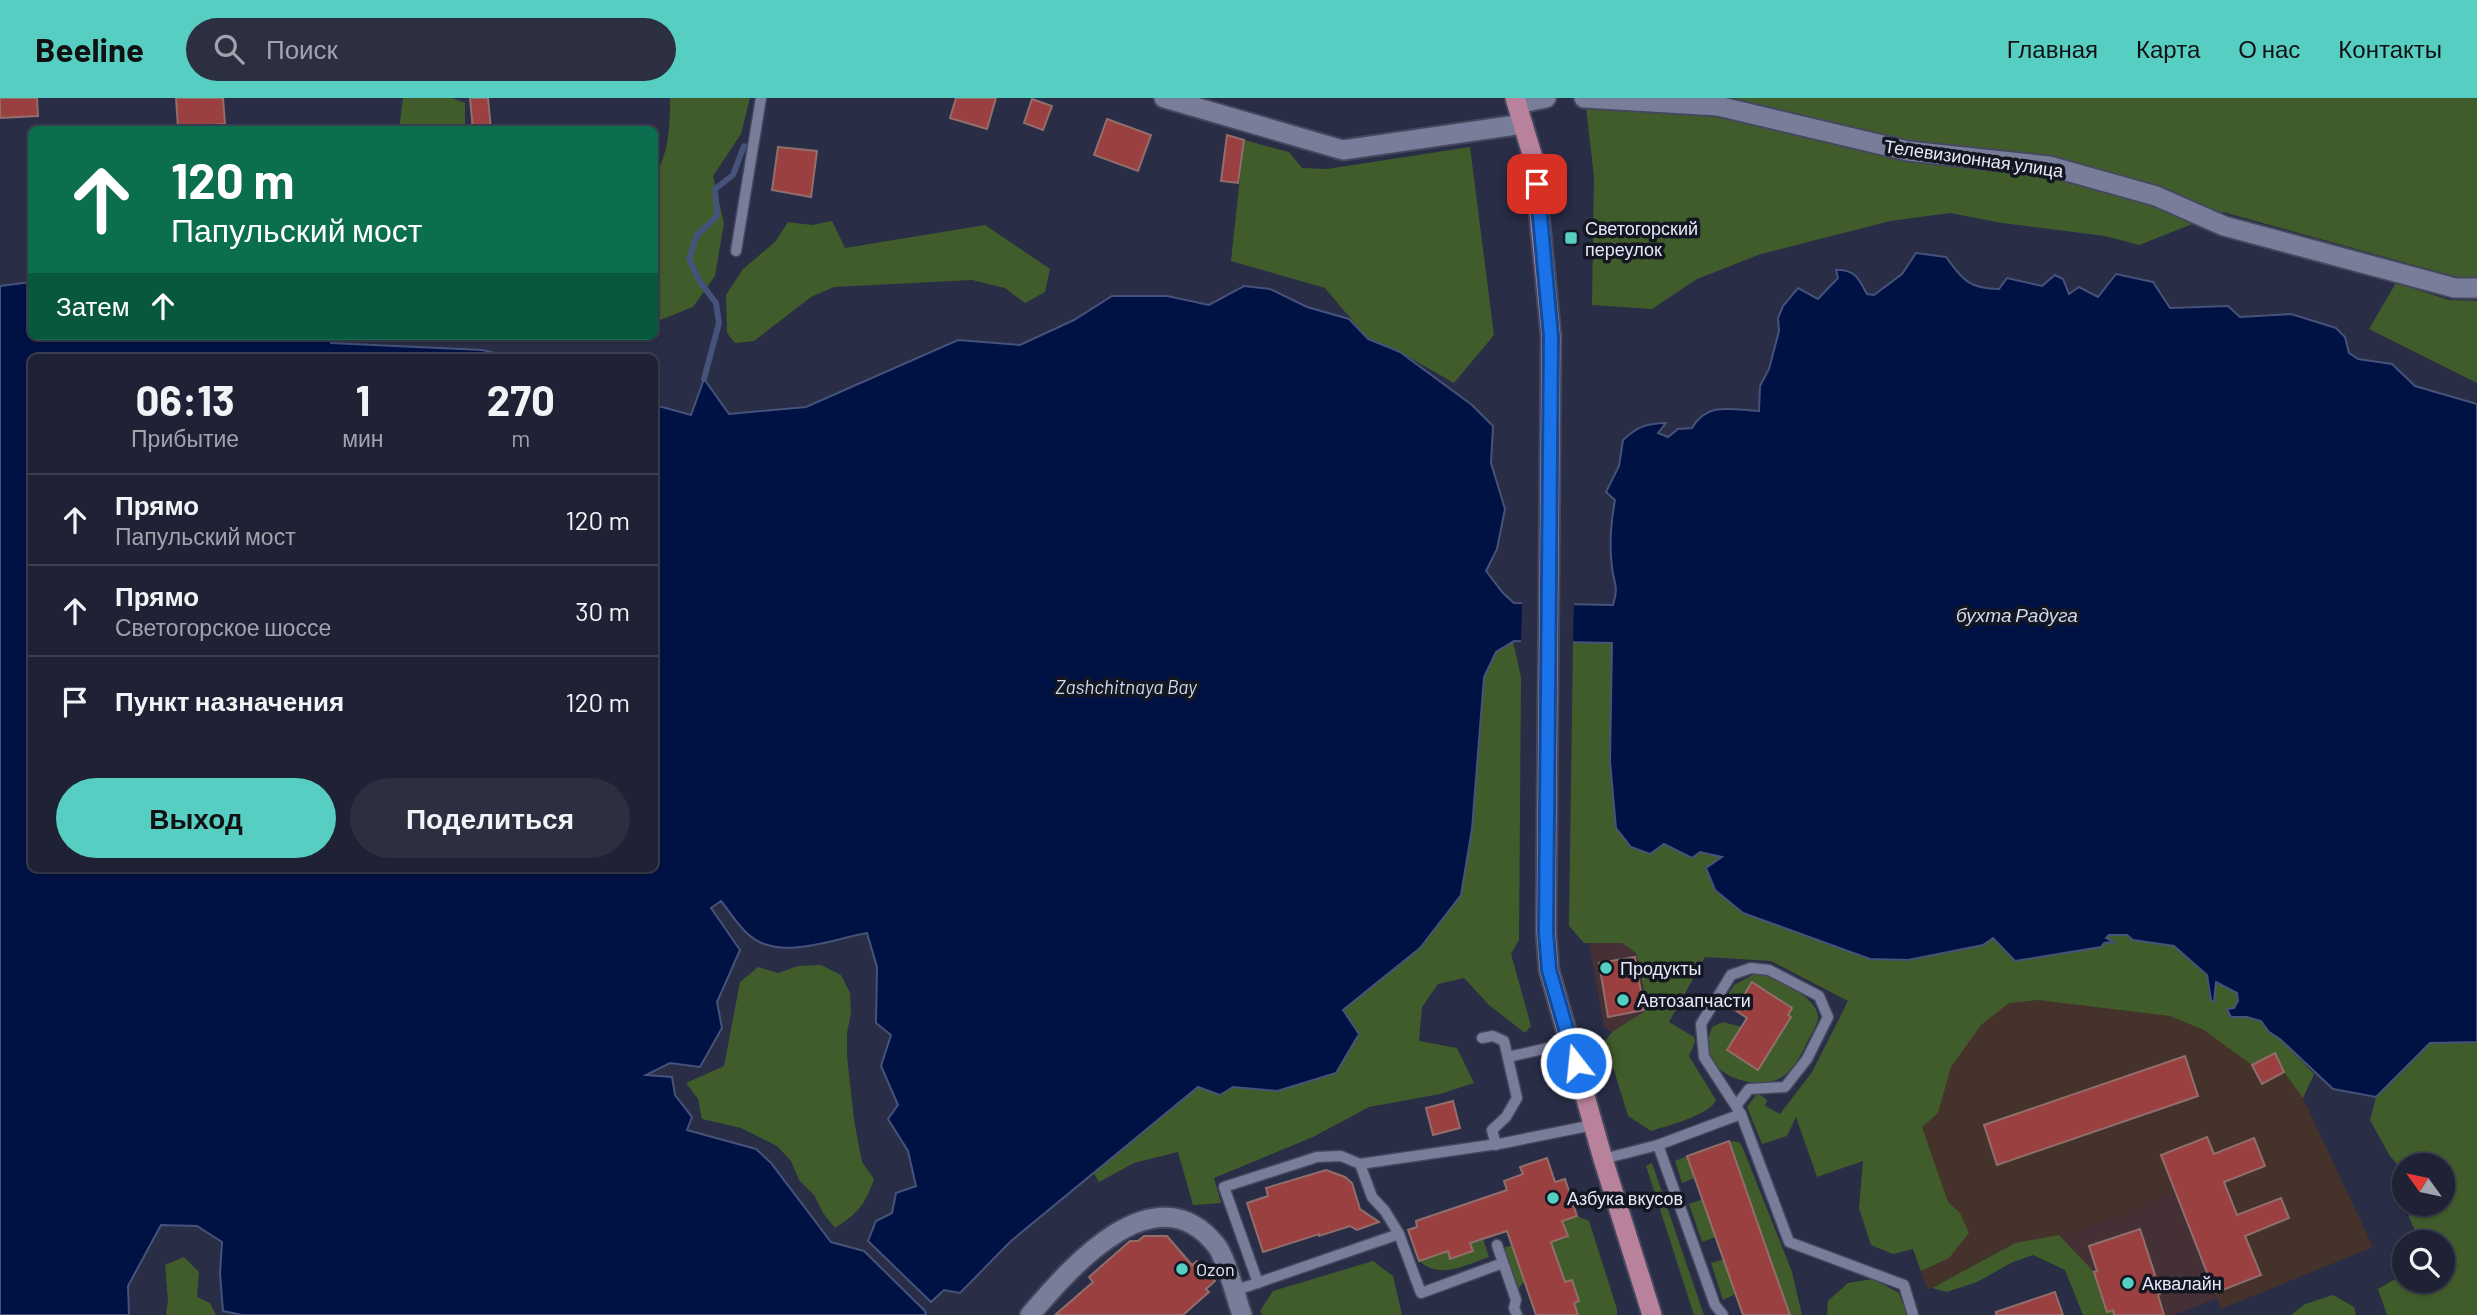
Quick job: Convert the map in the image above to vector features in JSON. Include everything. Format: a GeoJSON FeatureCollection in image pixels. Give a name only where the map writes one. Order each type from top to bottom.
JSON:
{"type":"FeatureCollection","features":[{"type":"Feature","properties":{"kind":"main road"},"geometry":{"type":"LineString","coordinates":[[1516,101],[1534,162],[1551,336],[1546,932],[1549,970],[1647,1314]]}},
{"type":"Feature","properties":{"kind":"street"},"geometry":{"type":"LineString","coordinates":[[1164,98],[1343,150],[1523,124]]}},
{"type":"Feature","properties":{"kind":"street"},"geometry":{"type":"LineString","coordinates":[[1516,101],[1546,98]]}},
{"type":"Feature","properties":{"kind":"street","name":"Телевизионная улица"},"geometry":{"type":"LineString","coordinates":[[1584,98],[1718,106],[1908,151],[2049,166],[2156,195],[2224,226],[2455,288],[2477,288]]}},
{"type":"Feature","properties":{"kind":"street"},"geometry":{"type":"LineString","coordinates":[[1030,1315],[1052,1289],[1107,1237],[1131,1224],[1158,1216],[1184,1221],[1203,1232],[1218,1247],[1239,1313]]}},
{"type":"Feature","properties":{"kind":"lane"},"geometry":{"type":"LineString","coordinates":[[736,251],[761,98]]}},
{"type":"Feature","properties":{"kind":"lane"},"geometry":{"type":"LineString","coordinates":[[1603,1159],[1658,1145],[1739,1110],[1749,1089],[1785,1087],[1807,1059],[1828,1017],[1819,996],[1769,970],[1751,968],[1731,975],[1701,1024],[1704,1057],[1739,1110],[1789,1242],[1904,1285],[1913,1315]]}},
{"type":"Feature","properties":{"kind":"lane"},"geometry":{"type":"LineString","coordinates":[[1482,1038],[1493,1035],[1504,1041],[1517,1098],[1506,1117],[1492,1130],[1496,1145]]}},
{"type":"Feature","properties":{"kind":"lane"},"geometry":{"type":"LineString","coordinates":[[1508,1057],[1570,1043]]}},
{"type":"Feature","properties":{"kind":"lane"},"geometry":{"type":"LineString","coordinates":[[1258,1283],[1224,1187],[1317,1157],[1341,1156],[1360,1164],[1496,1145],[1593,1125]]}},
{"type":"Feature","properties":{"kind":"lane"},"geometry":{"type":"LineString","coordinates":[[1658,1145],[1715,1306],[1723,1315]]}},
{"type":"Feature","properties":{"kind":"lane"},"geometry":{"type":"LineString","coordinates":[[1360,1164],[1372,1197],[1385,1211],[1399,1234],[1421,1293],[1503,1263]]}},
{"type":"Feature","properties":{"kind":"lane"},"geometry":{"type":"LineString","coordinates":[[1234,1291],[1399,1234]]}},
{"type":"Feature","properties":{"kind":"lane"},"geometry":{"type":"LineString","coordinates":[[1497,1245],[1516,1300],[1514,1308],[1517,1315]]}},
{"type":"Feature","properties":{"kind":"shaded area"},"geometry":{"type":"Polygon","coordinates":[[[1589,943],[1622,943],[1636,953],[1648,1009],[1612,1032],[1604,1027],[1589,943]]]}},
{"type":"Feature","properties":{"kind":"shaded area"},"geometry":{"type":"Polygon","coordinates":[[[2101,947],[2314,1074],[2303,1098],[2373,1247],[2221,1309],[2174,1190],[2125,1214],[2018,1250],[2015,1243],[1928,1290],[1864,1116],[1873,1043],[2101,947]]]}},
{"type":"Feature","properties":{"kind":"shaded area"},"geometry":{"type":"Polygon","coordinates":[[[2174,1190],[2216,1299],[2173,1315],[2088,1315],[2059,1236],[2125,1214],[2174,1190]]]}},
{"type":"Feature","properties":{"kind":"green space"},"geometry":{"type":"Polygon","coordinates":[[[403,98],[452,98],[465,103],[465,126],[399,126],[403,98]]]}},
{"type":"Feature","properties":{"kind":"green space"},"geometry":{"type":"Polygon","coordinates":[[[670,98],[750,98],[741,134],[713,176],[724,223],[715,276],[693,307],[658,321],[658,170],[668,139],[670,98]]]}},
{"type":"Feature","properties":{"kind":"green space"},"geometry":{"type":"Polygon","coordinates":[[[1585,98],[2477,98],[2477,278],[2457,277],[2223,212],[2139,245],[2105,236],[2002,223],[1950,213],[1890,221],[1761,254],[1697,279],[1652,309],[1592,305],[1594,177],[1585,98]]]}},
{"type":"Feature","properties":{"kind":"green space"},"geometry":{"type":"Polygon","coordinates":[[[1244,140],[1289,152],[1302,168],[1327,169],[1470,147],[1494,335],[1454,383],[1400,352],[1368,339],[1325,288],[1231,261],[1244,140]]]}},
{"type":"Feature","properties":{"kind":"green space"},"geometry":{"type":"Polygon","coordinates":[[[832,221],[845,248],[985,225],[1050,269],[1045,292],[1025,303],[1005,288],[972,280],[834,287],[811,297],[754,341],[735,343],[727,333],[726,295],[743,269],[775,242],[788,222],[812,225],[832,221]]]}},
{"type":"Feature","properties":{"kind":"green space"},"geometry":{"type":"Polygon","coordinates":[[[2396,283],[2449,300],[2477,301],[2477,383],[2369,329],[2396,283]]]}},
{"type":"Feature","properties":{"kind":"green space"},"geometry":{"type":"Polygon","coordinates":[[[1513,641],[1521,677],[1519,940],[1511,954],[1531,1026],[1525,1033],[1489,1005],[1464,978],[1438,984],[1422,1007],[1419,1041],[1457,1048],[1474,1083],[1440,1094],[1369,1107],[1313,1137],[1214,1178],[1221,1203],[1193,1205],[1178,1152],[1134,1163],[1099,1182],[1093,1172],[1198,1087],[1220,1095],[1232,1087],[1277,1091],[1343,1010],[1420,948],[1461,895],[1472,829],[1484,677],[1496,652],[1513,641]]]}},
{"type":"Feature","properties":{"kind":"green space"},"geometry":{"type":"Polygon","coordinates":[[[1573,643],[1612,643],[1610,761],[1664,844],[1692,858],[1700,852],[1723,857],[1706,868],[1870,959],[1908,960],[1983,945],[1993,938],[2104,943],[2113,941],[2106,938],[2109,935],[2127,935],[2133,940],[2174,946],[2207,975],[2209,996],[2216,982],[2237,993],[2239,1001],[2234,1008],[2247,1017],[2261,1021],[2269,1032],[2280,1039],[2314,1074],[2303,1098],[2284,1072],[2275,1053],[2252,1065],[2204,1030],[2170,1016],[2038,1000],[2009,1003],[1981,1025],[1951,1067],[1938,1113],[1922,1127],[1948,1202],[1960,1213],[1969,1233],[1949,1258],[1921,1271],[1913,1249],[1893,1254],[1871,1245],[1859,1208],[1863,1161],[1817,1177],[1796,1117],[1787,1136],[1762,1144],[1747,1107],[1759,1094],[1767,1100],[1765,1106],[1780,1114],[1812,1072],[1848,1001],[1771,961],[1705,957],[1669,1022],[1694,1037],[1695,1042],[1689,1056],[1716,1100],[1697,1115],[1651,1131],[1628,1116],[1605,1041],[1612,1032],[1648,1009],[1636,953],[1622,943],[1584,943],[1569,926],[1573,643]]]}},
{"type":"Feature","properties":{"kind":"green space"},"geometry":{"type":"Polygon","coordinates":[[[821,965],[841,975],[850,993],[847,1056],[854,1120],[862,1162],[874,1179],[860,1208],[835,1228],[814,1195],[799,1180],[791,1161],[777,1146],[741,1128],[702,1119],[698,1099],[686,1083],[724,1066],[740,982],[758,967],[778,973],[798,966],[821,965]]]}},
{"type":"Feature","properties":{"kind":"green space"},"geometry":{"type":"Polygon","coordinates":[[[1756,973],[1773,978],[1803,995],[1816,1010],[1818,1018],[1803,1052],[1790,1070],[1782,1077],[1763,1083],[1740,1080],[1720,1070],[1713,1062],[1708,1046],[1712,1027],[1723,1022],[1742,1027],[1727,1051],[1758,1070],[1791,1018],[1788,1015],[1792,1008],[1752,982],[1737,1006],[1729,1001],[1727,996],[1734,985],[1756,973]]]}},
{"type":"Feature","properties":{"kind":"green space"},"geometry":{"type":"Polygon","coordinates":[[[2477,1042],[2477,1315],[2387,1315],[2378,1289],[2392,1281],[2392,1293],[2455,1293],[2455,1230],[2415,1230],[2409,1216],[2455,1216],[2455,1153],[2392,1153],[2392,1158],[2370,1120],[2376,1097],[2430,1043],[2477,1042]]]}},
{"type":"Feature","properties":{"kind":"green space"},"geometry":{"type":"Polygon","coordinates":[[[1729,1141],[1739,1142],[1742,1146],[1792,1272],[1802,1315],[1790,1315],[1729,1141]]]}},
{"type":"Feature","properties":{"kind":"green space"},"geometry":{"type":"Polygon","coordinates":[[[1687,1156],[1695,1178],[1682,1183],[1675,1161],[1687,1156]]]}},
{"type":"Feature","properties":{"kind":"green space"},"geometry":{"type":"Polygon","coordinates":[[[1652,1163],[1704,1315],[1694,1315],[1646,1166],[1652,1163]]]}},
{"type":"Feature","properties":{"kind":"green space"},"geometry":{"type":"Polygon","coordinates":[[[1703,1199],[1716,1237],[1702,1242],[1689,1204],[1703,1199]]]}},
{"type":"Feature","properties":{"kind":"green space"},"geometry":{"type":"Polygon","coordinates":[[[1577,1216],[1589,1221],[1617,1315],[1578,1315],[1574,1303],[1579,1301],[1572,1280],[1565,1282],[1551,1242],[1568,1236],[1563,1221],[1577,1216]]]}},
{"type":"Feature","properties":{"kind":"green space"},"geometry":{"type":"Polygon","coordinates":[[[2059,1235],[2094,1272],[2107,1311],[2113,1310],[2114,1315],[2083,1315],[2065,1270],[2033,1255],[2011,1263],[1977,1282],[1947,1292],[1932,1288],[2015,1243],[2059,1235]]]}},
{"type":"Feature","properties":{"kind":"green space"},"geometry":{"type":"Polygon","coordinates":[[[1483,1239],[1489,1257],[1462,1267],[1436,1270],[1419,1261],[1448,1251],[1450,1258],[1473,1251],[1470,1243],[1483,1239]]]}},
{"type":"Feature","properties":{"kind":"green space"},"geometry":{"type":"Polygon","coordinates":[[[1512,1245],[1516,1258],[1522,1257],[1525,1281],[1517,1290],[1504,1248],[1512,1245]]]}},
{"type":"Feature","properties":{"kind":"green space"},"geometry":{"type":"Polygon","coordinates":[[[184,1257],[199,1272],[197,1297],[210,1303],[216,1315],[166,1315],[168,1300],[165,1265],[184,1257]]]}},
{"type":"Feature","properties":{"kind":"green space"},"geometry":{"type":"Polygon","coordinates":[[[1724,1259],[1736,1294],[1723,1300],[1711,1263],[1724,1259]]]}},
{"type":"Feature","properties":{"kind":"green space"},"geometry":{"type":"Polygon","coordinates":[[[1373,1261],[1393,1276],[1402,1315],[1262,1315],[1260,1311],[1273,1291],[1373,1261]]]}},
{"type":"Feature","properties":{"kind":"green space"},"geometry":{"type":"Polygon","coordinates":[[[1873,1279],[1899,1293],[1907,1315],[1827,1315],[1828,1301],[1848,1283],[1873,1279]]]}},
{"type":"Feature","properties":{"kind":"green space"},"geometry":{"type":"Polygon","coordinates":[[[2333,1295],[2354,1307],[2356,1315],[2291,1315],[2305,1304],[2333,1295]]]}},
{"type":"Feature","properties":{"kind":"water","name":"Zashchitnaya Bay"},"geometry":{"type":"Polygon","coordinates":[[[1916,253],[1946,257],[1968,282],[1989,289],[1999,289],[2007,278],[2042,286],[2055,275],[2063,279],[2069,294],[2079,287],[2098,297],[2116,274],[2153,282],[2170,308],[2228,306],[2240,317],[2291,314],[2336,328],[2345,337],[2349,353],[2358,359],[2392,364],[2415,386],[2477,404],[2477,1042],[2430,1043],[2376,1097],[2333,1089],[2269,1032],[2261,1021],[2247,1017],[2231,1017],[2227,1009],[2234,1008],[2238,1001],[2237,993],[2216,982],[2214,1002],[2211,1000],[2207,975],[2174,946],[2133,940],[2127,935],[2109,935],[2106,938],[2114,942],[2104,943],[2101,947],[2015,961],[1993,938],[1983,945],[1908,960],[1870,959],[1743,913],[1715,890],[1706,868],[1722,857],[1700,852],[1692,858],[1664,844],[1650,854],[1631,847],[1616,828],[1610,761],[1612,643],[1514,641],[1496,652],[1484,677],[1472,829],[1461,895],[1420,948],[1343,1010],[1359,1034],[1336,1073],[1277,1091],[1233,1087],[1220,1095],[1198,1087],[1011,1241],[960,1293],[944,1290],[931,1302],[868,1241],[876,1221],[892,1213],[896,1193],[916,1186],[908,1151],[888,1119],[898,1105],[881,1066],[891,1035],[876,1023],[877,967],[867,933],[806,946],[775,947],[761,943],[749,935],[721,901],[711,908],[740,950],[717,1002],[722,1028],[700,1067],[670,1063],[646,1075],[672,1077],[675,1095],[692,1117],[687,1130],[756,1149],[771,1163],[831,1242],[864,1251],[926,1315],[242,1315],[223,1311],[220,1274],[222,1242],[197,1226],[161,1225],[128,1286],[129,1315],[0,1315],[0,286],[28,282],[28,340],[331,340],[331,343],[482,350],[499,354],[28,354],[28,872],[658,872],[658,406],[691,415],[704,379],[729,414],[806,407],[958,340],[1020,345],[1074,320],[1112,296],[1167,296],[1209,305],[1244,286],[1270,289],[1307,307],[1349,319],[1368,339],[1400,352],[1472,405],[1493,426],[1491,463],[1505,509],[1497,549],[1486,571],[1503,593],[1514,603],[1613,605],[1616,589],[1611,542],[1615,500],[1606,492],[1619,466],[1623,440],[1643,427],[1659,423],[1666,423],[1658,433],[1668,437],[1678,429],[1692,428],[1698,419],[1713,410],[1759,411],[1760,386],[1769,369],[1779,331],[1778,318],[1783,306],[1798,288],[1818,299],[1838,278],[1836,270],[1842,270],[1856,276],[1867,294],[1874,295],[1902,274],[1916,253]]]}},
{"type":"Feature","properties":{"kind":"pier"},"geometry":{"type":"Polygon","coordinates":[[[1522,600],[1574,600],[1573,646],[1521,645],[1522,600]]]}},
{"type":"Feature","properties":{"kind":"building"},"geometry":{"type":"Polygon","coordinates":[[[0,98],[37,98],[38,116],[0,118],[0,98]]]}},
{"type":"Feature","properties":{"kind":"building"},"geometry":{"type":"Polygon","coordinates":[[[176,98],[223,98],[225,124],[178,126],[176,98]]]}},
{"type":"Feature","properties":{"kind":"building"},"geometry":{"type":"Polygon","coordinates":[[[470,98],[488,98],[491,126],[473,126],[470,98]]]}},
{"type":"Feature","properties":{"kind":"building"},"geometry":{"type":"Polygon","coordinates":[[[956,98],[996,98],[987,129],[950,118],[956,98]]]}},
{"type":"Feature","properties":{"kind":"building"},"geometry":{"type":"Polygon","coordinates":[[[1032,99],[1052,106],[1043,130],[1024,123],[1032,99]]]}},
{"type":"Feature","properties":{"kind":"building"},"geometry":{"type":"Polygon","coordinates":[[[1107,119],[1151,135],[1138,171],[1094,155],[1107,119]]]}},
{"type":"Feature","properties":{"kind":"building"},"geometry":{"type":"Polygon","coordinates":[[[1227,135],[1244,140],[1238,183],[1221,181],[1227,135]]]}},
{"type":"Feature","properties":{"kind":"building"},"geometry":{"type":"Polygon","coordinates":[[[778,147],[817,151],[811,197],[772,190],[778,147]]]}},
{"type":"Feature","properties":{"kind":"building"},"geometry":{"type":"Polygon","coordinates":[[[1635,957],[1644,1010],[1608,1017],[1599,963],[1635,957]]]}},
{"type":"Feature","properties":{"kind":"building"},"geometry":{"type":"Polygon","coordinates":[[[1752,982],[1792,1008],[1788,1015],[1791,1017],[1758,1070],[1727,1050],[1747,1018],[1735,1010],[1752,982]]]}},
{"type":"Feature","properties":{"kind":"building"},"geometry":{"type":"Polygon","coordinates":[[[2275,1053],[2284,1072],[2262,1084],[2252,1065],[2275,1053]]]}},
{"type":"Feature","properties":{"kind":"building"},"geometry":{"type":"Polygon","coordinates":[[[2185,1056],[2198,1096],[1997,1165],[1984,1125],[2185,1056]]]}},
{"type":"Feature","properties":{"kind":"building"},"geometry":{"type":"Polygon","coordinates":[[[1453,1101],[1460,1128],[1433,1135],[1426,1108],[1453,1101]]]}},
{"type":"Feature","properties":{"kind":"building"},"geometry":{"type":"Polygon","coordinates":[[[2207,1137],[2214,1154],[2254,1138],[2265,1166],[2224,1182],[2237,1215],[2281,1198],[2289,1218],[2245,1236],[2261,1275],[2215,1293],[2161,1155],[2207,1137]]]}},
{"type":"Feature","properties":{"kind":"building"},"geometry":{"type":"Polygon","coordinates":[[[1729,1141],[1790,1315],[1743,1315],[1687,1156],[1729,1141]]]}},
{"type":"Feature","properties":{"kind":"building"},"geometry":{"type":"Polygon","coordinates":[[[1547,1158],[1555,1182],[1565,1179],[1577,1216],[1562,1221],[1568,1236],[1551,1242],[1565,1282],[1572,1280],[1579,1301],[1574,1303],[1578,1315],[1536,1315],[1507,1231],[1470,1243],[1473,1251],[1450,1259],[1448,1251],[1419,1261],[1408,1230],[1417,1227],[1416,1221],[1507,1190],[1504,1181],[1523,1174],[1520,1167],[1547,1158]]]}},
{"type":"Feature","properties":{"kind":"building"},"geometry":{"type":"Polygon","coordinates":[[[1326,1170],[1345,1177],[1352,1183],[1360,1209],[1379,1222],[1357,1230],[1350,1226],[1319,1234],[1263,1252],[1247,1203],[1268,1196],[1266,1188],[1326,1170]]]}},
{"type":"Feature","properties":{"kind":"building","name":"Аквалайн"},"geometry":{"type":"Polygon","coordinates":[[[2140,1229],[2161,1293],[2158,1295],[2164,1315],[2114,1315],[2113,1310],[2107,1312],[2089,1246],[2140,1229]]]}},
{"type":"Feature","properties":{"kind":"building"},"geometry":{"type":"Polygon","coordinates":[[[1144,1236],[1167,1236],[1192,1265],[1197,1261],[1215,1281],[1206,1289],[1209,1292],[1183,1315],[1055,1315],[1093,1282],[1089,1277],[1130,1241],[1138,1241],[1144,1236]]]}},
{"type":"Feature","properties":{"kind":"building"},"geometry":{"type":"Polygon","coordinates":[[[2055,1292],[2063,1315],[1996,1315],[1996,1312],[2055,1292]]]}},
{"type":"Feature","properties":{"kind":"waterway"},"geometry":{"type":"LineString","coordinates":[[704,379],[719,323],[716,303],[700,282],[689,259],[697,235],[717,216],[715,189],[733,175],[744,146]]}},
{"type":"Feature","properties":{"kind":"place","name":"Светогорский переулок"},"geometry":{"type":"Point","coordinates":[1571,238]}},
{"type":"Feature","properties":{"kind":"place","name":"Продукты"},"geometry":{"type":"Point","coordinates":[1606,968]}},
{"type":"Feature","properties":{"kind":"place","name":"Автозапчасти"},"geometry":{"type":"Point","coordinates":[1623,1000]}},
{"type":"Feature","properties":{"kind":"place","name":"Азбука вкусов"},"geometry":{"type":"Point","coordinates":[1553,1198]}},
{"type":"Feature","properties":{"kind":"place","name":"Ozon"},"geometry":{"type":"Point","coordinates":[1182,1269]}},
{"type":"Feature","properties":{"kind":"place","name":"Аквалайн"},"geometry":{"type":"Point","coordinates":[2128,1283]}},
{"type":"Feature","properties":{"kind":"route"},"geometry":{"type":"LineString","coordinates":[[1537,184],[1551,336],[1546,932],[1549,970],[1576,1063]]}},
{"type":"Feature","properties":{"kind":"water label","name":"бухта Радуга"},"geometry":{"type":"Point","coordinates":[2017,614]}}]}
